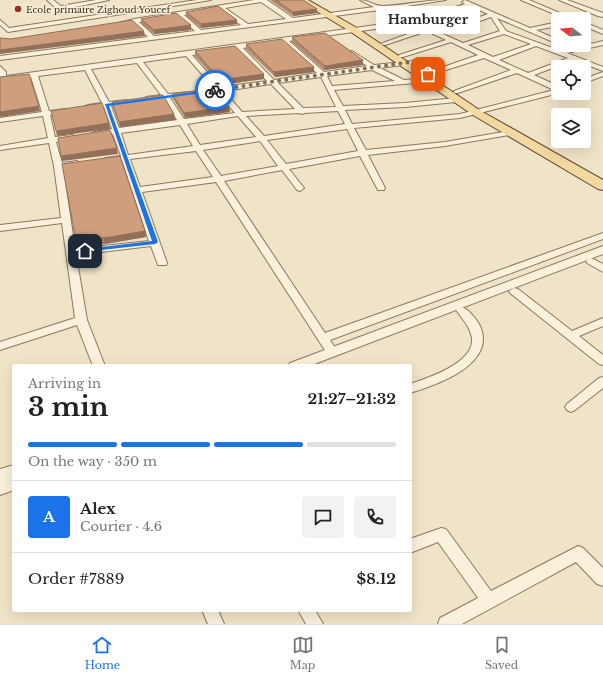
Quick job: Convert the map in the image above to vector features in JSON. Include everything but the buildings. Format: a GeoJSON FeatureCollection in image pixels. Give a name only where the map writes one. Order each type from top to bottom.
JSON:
{"type":"FeatureCollection","features":[{"type":"Feature","properties":{"kind":"main road"},"geometry":{"type":"LineString","coordinates":[[302,0],[333,14]]}},
{"type":"Feature","properties":{"kind":"main road"},"geometry":{"type":"LineString","coordinates":[[312,0],[481,112],[602,183]]}},
{"type":"Feature","properties":{"kind":"main road"},"geometry":{"type":"LineString","coordinates":[[357,29],[384,44],[405,61]]}},
{"type":"Feature","properties":{"kind":"main road"},"geometry":{"type":"LineString","coordinates":[[481,112],[509,133],[602,183]]}},
{"type":"Feature","properties":{"kind":"street"},"geometry":{"type":"LineString","coordinates":[[50,0],[76,20]]}},
{"type":"Feature","properties":{"kind":"street"},"geometry":{"type":"LineString","coordinates":[[58,7],[87,0]]}},
{"type":"Feature","properties":{"kind":"street"},"geometry":{"type":"LineString","coordinates":[[58,7],[106,0]]}},
{"type":"Feature","properties":{"kind":"street"},"geometry":{"type":"LineString","coordinates":[[0,22],[8,30],[189,1],[208,0]]}},
{"type":"Feature","properties":{"kind":"street"},"geometry":{"type":"LineString","coordinates":[[112,25],[263,0],[292,20]]}},
{"type":"Feature","properties":{"kind":"street"},"geometry":{"type":"LineString","coordinates":[[363,0],[551,86]]}},
{"type":"Feature","properties":{"kind":"street"},"geometry":{"type":"LineString","coordinates":[[414,0],[441,13]]}},
{"type":"Feature","properties":{"kind":"street"},"geometry":{"type":"LineString","coordinates":[[0,58],[443,0]]}},
{"type":"Feature","properties":{"kind":"street"},"geometry":{"type":"LineString","coordinates":[[460,0],[551,39]]}},
{"type":"Feature","properties":{"kind":"street"},"geometry":{"type":"LineString","coordinates":[[524,0],[554,12]]}},
{"type":"Feature","properties":{"kind":"street"},"geometry":{"type":"LineString","coordinates":[[562,0],[602,15]]}},
{"type":"Feature","properties":{"kind":"street"},"geometry":{"type":"LineString","coordinates":[[0,68],[3,72],[1,79],[139,61],[412,22],[471,4]]}},
{"type":"Feature","properties":{"kind":"street"},"geometry":{"type":"LineString","coordinates":[[220,7],[247,26]]}},
{"type":"Feature","properties":{"kind":"street"},"geometry":{"type":"LineString","coordinates":[[179,14],[200,32]]}},
{"type":"Feature","properties":{"kind":"street"},"geometry":{"type":"LineString","coordinates":[[493,14],[495,20],[504,32],[603,69]]}},
{"type":"Feature","properties":{"kind":"street"},"geometry":{"type":"LineString","coordinates":[[437,34],[493,14]]}},
{"type":"Feature","properties":{"kind":"street"},"geometry":{"type":"LineString","coordinates":[[591,17],[602,15]]}},
{"type":"Feature","properties":{"kind":"street"},"geometry":{"type":"LineString","coordinates":[[134,21],[153,38]]}},
{"type":"Feature","properties":{"kind":"street"},"geometry":{"type":"LineString","coordinates":[[529,30],[551,25]]}},
{"type":"Feature","properties":{"kind":"street"},"geometry":{"type":"LineString","coordinates":[[591,27],[603,32]]}},
{"type":"Feature","properties":{"kind":"street"},"geometry":{"type":"LineString","coordinates":[[384,44],[428,29]]}},
{"type":"Feature","properties":{"kind":"street"},"geometry":{"type":"LineString","coordinates":[[463,45],[504,32]]}},
{"type":"Feature","properties":{"kind":"street"},"geometry":{"type":"LineString","coordinates":[[326,34],[338,42]]}},
{"type":"Feature","properties":{"kind":"street"},"geometry":{"type":"LineString","coordinates":[[284,40],[323,75],[381,188]]}},
{"type":"Feature","properties":{"kind":"street"},"geometry":{"type":"LineString","coordinates":[[0,120],[374,68],[405,61],[452,40]]}},
{"type":"Feature","properties":{"kind":"street"},"geometry":{"type":"LineString","coordinates":[[591,46],[603,43]]}},
{"type":"Feature","properties":{"kind":"street"},"geometry":{"type":"LineString","coordinates":[[494,59],[537,44]]}},
{"type":"Feature","properties":{"kind":"street"},"geometry":{"type":"LineString","coordinates":[[237,46],[302,112]]}},
{"type":"Feature","properties":{"kind":"street"},"geometry":{"type":"LineString","coordinates":[[344,47],[374,68],[403,82]]}},
{"type":"Feature","properties":{"kind":"street"},"geometry":{"type":"LineString","coordinates":[[187,54],[262,139],[300,188]]}},
{"type":"Feature","properties":{"kind":"street"},"geometry":{"type":"LineString","coordinates":[[330,88],[403,82],[428,77],[485,55]]}},
{"type":"Feature","properties":{"kind":"street"},"geometry":{"type":"LineString","coordinates":[[528,75],[575,58]]}},
{"type":"Feature","properties":{"kind":"street"},"geometry":{"type":"LineString","coordinates":[[139,61],[166,97],[332,352]]}},
{"type":"Feature","properties":{"kind":"street"},"geometry":{"type":"LineString","coordinates":[[87,68],[107,105],[162,263]]}},
{"type":"Feature","properties":{"kind":"street"},"geometry":{"type":"LineString","coordinates":[[0,148],[240,114],[341,109],[456,96],[518,70]]}},
{"type":"Feature","properties":{"kind":"street"},"geometry":{"type":"LineString","coordinates":[[591,78],[603,74]]}},
{"type":"Feature","properties":{"kind":"street"},"geometry":{"type":"LineString","coordinates":[[34,75],[46,113],[58,166],[81,320],[98,364]]}},
{"type":"Feature","properties":{"kind":"street"},"geometry":{"type":"LineString","coordinates":[[58,166],[350,126],[460,116],[481,112],[551,92]]}},
{"type":"Feature","properties":{"kind":"street"},"geometry":{"type":"LineString","coordinates":[[136,190],[218,179],[363,153],[445,144],[509,133]]}},
{"type":"Feature","properties":{"kind":"street"},"geometry":{"type":"LineString","coordinates":[[0,228],[66,220]]}},
{"type":"Feature","properties":{"kind":"street"},"geometry":{"type":"LineString","coordinates":[[323,338],[603,236]]}},
{"type":"Feature","properties":{"kind":"street"},"geometry":{"type":"LineString","coordinates":[[71,253],[155,242]]}},
{"type":"Feature","properties":{"kind":"street"},"geometry":{"type":"LineString","coordinates":[[300,364],[603,250]]}},
{"type":"Feature","properties":{"kind":"street"},"geometry":{"type":"LineString","coordinates":[[321,364],[603,256]]}},
{"type":"Feature","properties":{"kind":"street"},"geometry":{"type":"LineString","coordinates":[[591,261],[603,269]]}},
{"type":"Feature","properties":{"kind":"street"},"geometry":{"type":"LineString","coordinates":[[514,291],[603,361]]}},
{"type":"Feature","properties":{"kind":"street"},"geometry":{"type":"LineString","coordinates":[[412,388],[458,369],[473,356],[477,345],[477,332],[471,321],[462,310]]}},
{"type":"Feature","properties":{"kind":"street"},"geometry":{"type":"LineString","coordinates":[[0,346],[81,320]]}},
{"type":"Feature","properties":{"kind":"street"},"geometry":{"type":"LineString","coordinates":[[571,335],[603,322]]}},
{"type":"Feature","properties":{"kind":"street"},"geometry":{"type":"LineString","coordinates":[[571,407],[603,381]]}},
{"type":"Feature","properties":{"kind":"street"},"geometry":{"type":"LineString","coordinates":[[0,476],[12,472]]}},
{"type":"Feature","properties":{"kind":"street"},"geometry":{"type":"LineString","coordinates":[[0,488],[12,484]]}},
{"type":"Feature","properties":{"kind":"street"},"geometry":{"type":"LineString","coordinates":[[412,545],[441,534],[489,600]]}},
{"type":"Feature","properties":{"kind":"street"},"geometry":{"type":"LineString","coordinates":[[446,624],[578,553],[603,580]]}},
{"type":"Feature","properties":{"kind":"street"},"geometry":{"type":"LineString","coordinates":[[211,612],[216,624]]}},
{"type":"Feature","properties":{"kind":"street"},"geometry":{"type":"LineString","coordinates":[[307,612],[315,624]]}},
{"type":"Feature","properties":{"kind":"way so far"},"geometry":{"type":"LineString","coordinates":[[215,90],[411,62],[428,74]]}},
{"type":"Feature","properties":{"kind":"place","name":"Ecole primaire Zighoud Youcef"},"geometry":{"type":"Point","coordinates":[18,9]}},
{"type":"Feature","properties":{"kind":"place","name":"Hamburger"},"geometry":{"type":"Point","coordinates":[428,74]}},
{"type":"Feature","properties":{"kind":"route"},"geometry":{"type":"LineString","coordinates":[[85,251],[155,242],[107,105],[215,90]]}}]}
